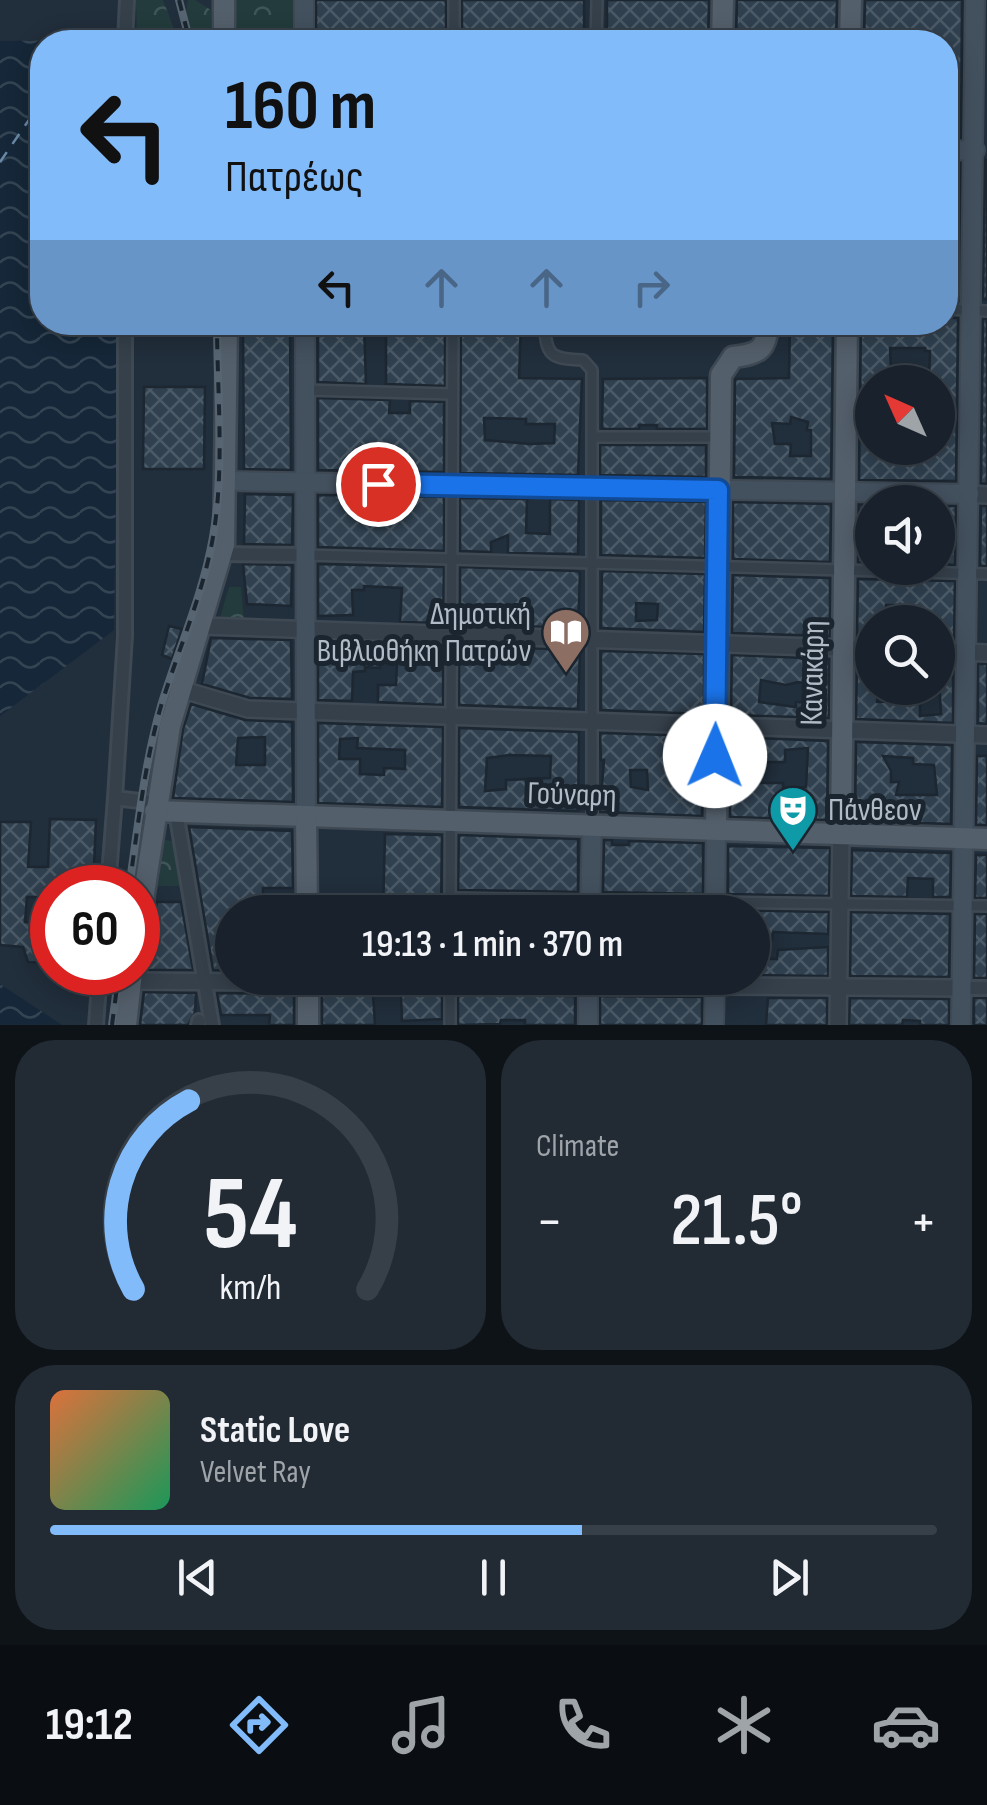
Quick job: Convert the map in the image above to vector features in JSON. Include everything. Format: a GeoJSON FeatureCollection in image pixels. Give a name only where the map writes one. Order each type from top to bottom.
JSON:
{"type":"FeatureCollection","features":[{"type":"Feature","properties":{"kind":"main road"},"geometry":{"type":"LineString","coordinates":[[224,0],[224,30]]}},
{"type":"Feature","properties":{"kind":"main road"},"geometry":{"type":"LineString","coordinates":[[304,0],[304,30]]}},
{"type":"Feature","properties":{"kind":"main road"},"geometry":{"type":"LineString","coordinates":[[722,0],[722,30]]}},
{"type":"Feature","properties":{"kind":"main road"},"geometry":{"type":"LineString","coordinates":[[850,30],[851,0]]}},
{"type":"Feature","properties":{"kind":"main road"},"geometry":{"type":"LineString","coordinates":[[961,1025],[966,652],[977,574],[981,150],[974,0]]}},
{"type":"Feature","properties":{"kind":"main road"},"geometry":{"type":"LineString","coordinates":[[151,865],[162,809],[164,749],[223,554],[227,335]]}},
{"type":"Feature","properties":{"kind":"main road"},"geometry":{"type":"LineString","coordinates":[[305,335],[307,895]]}},
{"type":"Feature","properties":{"kind":"main road"},"geometry":{"type":"LineString","coordinates":[[715,895],[718,490],[723,369],[733,357],[762,350],[767,335]]}},
{"type":"Feature","properties":{"kind":"main road","name":"Κανακάρη"},"geometry":{"type":"LineString","coordinates":[[840,834],[846,335]]}},
{"type":"Feature","properties":{"kind":"main road"},"geometry":{"type":"LineString","coordinates":[[227,481],[978,495]]}},
{"type":"Feature","properties":{"kind":"main road","name":"Γούναρη"},"geometry":{"type":"LineString","coordinates":[[162,809],[987,838]]}},
{"type":"Feature","properties":{"kind":"main road"},"geometry":{"type":"LineString","coordinates":[[591,895],[592,826]]}},
{"type":"Feature","properties":{"kind":"main road"},"geometry":{"type":"LineString","coordinates":[[126,1025],[129,995]]}},
{"type":"Feature","properties":{"kind":"main road"},"geometry":{"type":"LineString","coordinates":[[308,995],[308,1025]]}},
{"type":"Feature","properties":{"kind":"main road"},"geometry":{"type":"LineString","coordinates":[[588,995],[588,1025]]}},
{"type":"Feature","properties":{"kind":"main road"},"geometry":{"type":"LineString","coordinates":[[714,1025],[715,995]]}},
{"type":"Feature","properties":{"kind":"street"},"geometry":{"type":"LineString","coordinates":[[125,30],[126,0]]}},
{"type":"Feature","properties":{"kind":"street"},"geometry":{"type":"LineString","coordinates":[[454,0],[454,30]]}},
{"type":"Feature","properties":{"kind":"street"},"geometry":{"type":"LineString","coordinates":[[596,30],[597,0]]}},
{"type":"Feature","properties":{"kind":"street"},"geometry":{"type":"LineString","coordinates":[[110,865],[125,660],[125,335]]}},
{"type":"Feature","properties":{"kind":"street"},"geometry":{"type":"LineString","coordinates":[[450,895],[453,335]]}},
{"type":"Feature","properties":{"kind":"street"},"geometry":{"type":"LineString","coordinates":[[545,335],[551,353],[560,359],[583,360],[592,370],[592,826]]}},
{"type":"Feature","properties":{"kind":"street"},"geometry":{"type":"LineString","coordinates":[[305,390],[452,394]]}},
{"type":"Feature","properties":{"kind":"street"},"geometry":{"type":"LineString","coordinates":[[593,437],[720,437]]}},
{"type":"Feature","properties":{"kind":"street"},"geometry":{"type":"LineString","coordinates":[[223,554],[977,574]]}},
{"type":"Feature","properties":{"kind":"street"},"geometry":{"type":"LineString","coordinates":[[202,626],[855,648]]}},
{"type":"Feature","properties":{"kind":"street"},"geometry":{"type":"LineString","coordinates":[[955,652],[987,653]]}},
{"type":"Feature","properties":{"kind":"street"},"geometry":{"type":"LineString","coordinates":[[180,690],[248,708],[987,735]]}},
{"type":"Feature","properties":{"kind":"street"},"geometry":{"type":"LineString","coordinates":[[115,798],[162,809],[202,982],[203,1024]]}},
{"type":"Feature","properties":{"kind":"street","name":"Κανακάρη"},"geometry":{"type":"LineString","coordinates":[[838,1025],[840,834]]}},
{"type":"Feature","properties":{"kind":"street"},"geometry":{"type":"LineString","coordinates":[[770,906],[987,906]]}},
{"type":"Feature","properties":{"kind":"street"},"geometry":{"type":"LineString","coordinates":[[160,979],[215,982]]}},
{"type":"Feature","properties":{"kind":"street"},"geometry":{"type":"LineString","coordinates":[[770,984],[987,988]]}},
{"type":"Feature","properties":{"kind":"street"},"geometry":{"type":"LineString","coordinates":[[96,1025],[98,995]]}},
{"type":"Feature","properties":{"kind":"street"},"geometry":{"type":"LineString","coordinates":[[450,995],[450,1025]]}},
{"type":"Feature","properties":{"kind":"green space"},"geometry":{"type":"Polygon","coordinates":[[[136,0],[163,0],[174,30],[137,30],[136,0]]]}},
{"type":"Feature","properties":{"kind":"green space"},"geometry":{"type":"Polygon","coordinates":[[[188,0],[211,10],[211,30],[190,30],[188,0]]]}},
{"type":"Feature","properties":{"kind":"green space"},"geometry":{"type":"Polygon","coordinates":[[[234,0],[295,0],[294,30],[234,30],[234,0]]]}},
{"type":"Feature","properties":{"kind":"green space"},"geometry":{"type":"Polygon","coordinates":[[[229,587],[241,587],[244,623],[219,621],[229,587]]]}},
{"type":"Feature","properties":{"kind":"green space"},"geometry":{"type":"Polygon","coordinates":[[[164,840],[174,841],[181,886],[160,886],[164,840]]]}},
{"type":"Feature","properties":{"kind":"water"},"geometry":{"type":"Polygon","coordinates":[[[0,41],[30,41],[30,335],[118,335],[114,630],[0,716],[0,41]]]}},
{"type":"Feature","properties":{"kind":"water"},"geometry":{"type":"Polygon","coordinates":[[[0,984],[62,1025],[0,1025],[0,984]]]}},
{"type":"Feature","properties":{"kind":"building"},"geometry":{"type":"Polygon","coordinates":[[[316,0],[446,0],[446,30],[316,30],[316,0]]]}},
{"type":"Feature","properties":{"kind":"building"},"geometry":{"type":"Polygon","coordinates":[[[462,0],[584,0],[584,30],[462,30],[462,0]]]}},
{"type":"Feature","properties":{"kind":"building"},"geometry":{"type":"Polygon","coordinates":[[[607,0],[709,0],[708,30],[607,30],[607,0]]]}},
{"type":"Feature","properties":{"kind":"building"},"geometry":{"type":"Polygon","coordinates":[[[737,0],[837,0],[836,30],[736,30],[737,0]]]}},
{"type":"Feature","properties":{"kind":"building"},"geometry":{"type":"Polygon","coordinates":[[[865,0],[962,0],[961,138],[958,30],[864,30],[865,0]]]}},
{"type":"Feature","properties":{"kind":"building"},"geometry":{"type":"Polygon","coordinates":[[[985,160],[987,299],[983,299],[985,160]]]}},
{"type":"Feature","properties":{"kind":"building"},"geometry":{"type":"Polygon","coordinates":[[[958,163],[960,163],[958,299],[958,163]]]}},
{"type":"Feature","properties":{"kind":"building"},"geometry":{"type":"Polygon","coordinates":[[[983,319],[987,319],[987,484],[981,483],[983,319]]]}},
{"type":"Feature","properties":{"kind":"building"},"geometry":{"type":"Polygon","coordinates":[[[243,335],[290,335],[291,470],[244,469],[243,335]]]}},
{"type":"Feature","properties":{"kind":"building"},"geometry":{"type":"Polygon","coordinates":[[[318,335],[364,335],[366,384],[318,382],[318,335]]]}},
{"type":"Feature","properties":{"kind":"building"},"geometry":{"type":"Polygon","coordinates":[[[386,335],[445,335],[445,386],[386,384],[386,335]]]}},
{"type":"Feature","properties":{"kind":"building"},"geometry":{"type":"Polygon","coordinates":[[[461,335],[521,335],[519,378],[582,379],[578,475],[460,473],[461,335]],[[484,418],[485,440],[554,443],[555,424],[526,424],[526,419],[484,418]]]}},
{"type":"Feature","properties":{"kind":"building"},"geometry":{"type":"Polygon","coordinates":[[[790,335],[833,335],[831,479],[734,477],[735,379],[789,378],[790,335]],[[791,417],[790,424],[772,423],[775,444],[791,444],[790,456],[811,456],[811,430],[807,430],[808,422],[791,417]]]}},
{"type":"Feature","properties":{"kind":"building"},"geometry":{"type":"Polygon","coordinates":[[[861,335],[958,335],[956,481],[859,480],[859,465],[955,465],[955,365],[930,365],[930,351],[925,348],[890,348],[891,365],[860,365],[861,335]]]}},
{"type":"Feature","properties":{"kind":"building"},"geometry":{"type":"Polygon","coordinates":[[[707,378],[707,429],[639,425],[639,429],[602,429],[603,379],[707,378]]]}},
{"type":"Feature","properties":{"kind":"building"},"geometry":{"type":"Polygon","coordinates":[[[144,387],[205,387],[204,469],[143,469],[144,387]]]}},
{"type":"Feature","properties":{"kind":"building"},"geometry":{"type":"Polygon","coordinates":[[[318,398],[390,400],[389,413],[410,413],[410,401],[444,402],[444,472],[318,470],[318,398]]]}},
{"type":"Feature","properties":{"kind":"building"},"geometry":{"type":"Polygon","coordinates":[[[600,445],[706,445],[706,477],[600,475],[600,445]]]}},
{"type":"Feature","properties":{"kind":"building"},"geometry":{"type":"Polygon","coordinates":[[[245,494],[293,495],[292,545],[244,544],[245,494]]]}},
{"type":"Feature","properties":{"kind":"building"},"geometry":{"type":"Polygon","coordinates":[[[318,495],[444,497],[444,551],[318,547],[318,495]]]}},
{"type":"Feature","properties":{"kind":"building"},"geometry":{"type":"Polygon","coordinates":[[[460,498],[527,499],[526,533],[550,534],[550,499],[579,500],[578,554],[508,553],[508,535],[491,542],[491,552],[460,551],[460,498]]]}},
{"type":"Feature","properties":{"kind":"building"},"geometry":{"type":"Polygon","coordinates":[[[601,500],[706,502],[705,558],[601,555],[601,500]]]}},
{"type":"Feature","properties":{"kind":"building"},"geometry":{"type":"Polygon","coordinates":[[[733,502],[831,504],[830,562],[733,559],[733,502]]]}},
{"type":"Feature","properties":{"kind":"building"},"geometry":{"type":"Polygon","coordinates":[[[981,506],[987,506],[987,566],[980,566],[981,506]]]}},
{"type":"Feature","properties":{"kind":"building"},"geometry":{"type":"Polygon","coordinates":[[[243,564],[292,565],[291,606],[247,604],[243,564]]]}},
{"type":"Feature","properties":{"kind":"building"},"geometry":{"type":"Polygon","coordinates":[[[318,564],[444,567],[443,623],[400,622],[402,588],[364,586],[364,590],[352,590],[353,615],[318,616],[318,564]]]}},
{"type":"Feature","properties":{"kind":"building"},"geometry":{"type":"Polygon","coordinates":[[[460,567],[577,571],[578,628],[460,624],[460,567]]]}},
{"type":"Feature","properties":{"kind":"building"},"geometry":{"type":"Polygon","coordinates":[[[602,571],[705,574],[704,632],[601,628],[602,571]],[[636,603],[636,621],[657,620],[658,604],[636,603]]]}},
{"type":"Feature","properties":{"kind":"building"},"geometry":{"type":"Polygon","coordinates":[[[733,575],[830,578],[830,636],[732,633],[733,575]]]}},
{"type":"Feature","properties":{"kind":"building"},"geometry":{"type":"Polygon","coordinates":[[[858,585],[955,585],[955,605],[858,605],[858,585]]]}},
{"type":"Feature","properties":{"kind":"building"},"geometry":{"type":"Polygon","coordinates":[[[169,626],[182,629],[172,659],[162,655],[169,626]]]}},
{"type":"Feature","properties":{"kind":"building"},"geometry":{"type":"Polygon","coordinates":[[[211,638],[291,640],[292,699],[250,698],[202,684],[211,638]]]}},
{"type":"Feature","properties":{"kind":"building"},"geometry":{"type":"Polygon","coordinates":[[[318,641],[382,643],[380,668],[365,667],[365,671],[353,672],[352,701],[318,700],[318,641]]]}},
{"type":"Feature","properties":{"kind":"building"},"geometry":{"type":"Polygon","coordinates":[[[398,644],[443,646],[443,705],[378,702],[378,685],[396,685],[398,644]]]}},
{"type":"Feature","properties":{"kind":"building"},"geometry":{"type":"Polygon","coordinates":[[[459,646],[580,650],[578,709],[459,705],[459,646]]]}},
{"type":"Feature","properties":{"kind":"building"},"geometry":{"type":"Polygon","coordinates":[[[601,651],[704,654],[704,714],[601,710],[601,651]]]}},
{"type":"Feature","properties":{"kind":"building"},"geometry":{"type":"Polygon","coordinates":[[[732,655],[829,659],[829,718],[731,715],[732,655]],[[761,680],[759,702],[796,707],[796,702],[814,703],[814,685],[761,680]]]}},
{"type":"Feature","properties":{"kind":"building"},"geometry":{"type":"Polygon","coordinates":[[[978,664],[987,664],[987,724],[978,723],[978,664]]]}},
{"type":"Feature","properties":{"kind":"building"},"geometry":{"type":"Polygon","coordinates":[[[191,704],[245,720],[292,722],[293,802],[173,798],[183,729],[191,704]],[[265,737],[238,738],[236,765],[265,765],[265,737]]]}},
{"type":"Feature","properties":{"kind":"building"},"geometry":{"type":"Polygon","coordinates":[[[856,705],[920,705],[920,716],[941,714],[940,705],[953,705],[953,723],[856,719],[856,705]]]}},
{"type":"Feature","properties":{"kind":"building"},"geometry":{"type":"Polygon","coordinates":[[[318,723],[443,727],[442,807],[318,803],[318,723]],[[358,738],[340,739],[339,759],[360,759],[360,774],[384,775],[384,768],[405,769],[405,750],[357,748],[358,738]]]}},
{"type":"Feature","properties":{"kind":"building"},"geometry":{"type":"Polygon","coordinates":[[[459,728],[579,732],[578,811],[459,807],[459,728]],[[551,756],[487,758],[485,791],[506,789],[506,780],[550,778],[551,756]]]}},
{"type":"Feature","properties":{"kind":"building"},"geometry":{"type":"Polygon","coordinates":[[[600,733],[703,736],[702,816],[600,812],[600,733]],[[630,770],[631,787],[648,790],[647,770],[630,770]]]}},
{"type":"Feature","properties":{"kind":"building"},"geometry":{"type":"Polygon","coordinates":[[[731,737],[828,741],[827,820],[730,817],[731,737]],[[808,748],[785,750],[785,762],[755,762],[753,783],[806,787],[808,748]]]}},
{"type":"Feature","properties":{"kind":"building"},"geometry":{"type":"Polygon","coordinates":[[[856,742],[952,745],[951,824],[855,821],[856,742]],[[883,756],[891,771],[891,782],[899,782],[896,795],[937,795],[934,765],[913,764],[913,758],[883,756]]]}},
{"type":"Feature","properties":{"kind":"building"},"geometry":{"type":"Polygon","coordinates":[[[977,756],[987,756],[987,825],[976,825],[977,756]]]}},
{"type":"Feature","properties":{"kind":"building"},"geometry":{"type":"Polygon","coordinates":[[[50,819],[96,820],[94,865],[48,865],[50,819]]]}},
{"type":"Feature","properties":{"kind":"building"},"geometry":{"type":"Polygon","coordinates":[[[0,822],[31,822],[30,897],[25,922],[30,922],[30,962],[23,947],[0,945],[0,822]]]}},
{"type":"Feature","properties":{"kind":"building"},"geometry":{"type":"Polygon","coordinates":[[[189,827],[292,831],[293,888],[263,888],[263,895],[215,895],[213,970],[189,827]]]}},
{"type":"Feature","properties":{"kind":"building"},"geometry":{"type":"Polygon","coordinates":[[[385,834],[442,835],[441,895],[383,895],[385,834]]]}},
{"type":"Feature","properties":{"kind":"building"},"geometry":{"type":"Polygon","coordinates":[[[459,835],[578,839],[578,892],[458,890],[459,835]]]}},
{"type":"Feature","properties":{"kind":"building"},"geometry":{"type":"Polygon","coordinates":[[[604,840],[612,840],[612,845],[629,845],[629,841],[703,843],[703,894],[603,892],[604,840]]]}},
{"type":"Feature","properties":{"kind":"building"},"geometry":{"type":"Polygon","coordinates":[[[728,846],[830,848],[829,896],[728,894],[728,846]]]}},
{"type":"Feature","properties":{"kind":"building"},"geometry":{"type":"Polygon","coordinates":[[[852,850],[951,853],[950,897],[933,897],[933,879],[908,878],[907,897],[851,896],[852,850]]]}},
{"type":"Feature","properties":{"kind":"building"},"geometry":{"type":"Polygon","coordinates":[[[976,855],[987,855],[987,898],[975,898],[976,855]]]}},
{"type":"Feature","properties":{"kind":"building"},"geometry":{"type":"Polygon","coordinates":[[[160,902],[181,902],[193,970],[160,970],[160,902]]]}},
{"type":"Feature","properties":{"kind":"building"},"geometry":{"type":"Polygon","coordinates":[[[770,911],[829,912],[828,934],[773,932],[772,940],[770,911]]]}},
{"type":"Feature","properties":{"kind":"building"},"geometry":{"type":"Polygon","coordinates":[[[851,912],[950,914],[949,977],[850,976],[851,912]]]}},
{"type":"Feature","properties":{"kind":"building"},"geometry":{"type":"Polygon","coordinates":[[[975,914],[987,914],[987,978],[974,978],[975,914]]]}},
{"type":"Feature","properties":{"kind":"building"},"geometry":{"type":"Polygon","coordinates":[[[828,947],[828,976],[770,975],[770,959],[777,959],[778,950],[828,947]]]}},
{"type":"Feature","properties":{"kind":"building"},"geometry":{"type":"Polygon","coordinates":[[[196,993],[195,1012],[188,1025],[140,1025],[144,995],[196,993]]]}},
{"type":"Feature","properties":{"kind":"building"},"geometry":{"type":"Polygon","coordinates":[[[217,995],[294,995],[294,1025],[269,1025],[270,1015],[221,1015],[217,995]]]}},
{"type":"Feature","properties":{"kind":"building"},"geometry":{"type":"Polygon","coordinates":[[[322,995],[373,995],[375,1025],[322,1025],[322,995]]]}},
{"type":"Feature","properties":{"kind":"building"},"geometry":{"type":"Polygon","coordinates":[[[401,995],[442,995],[442,1019],[402,1021],[401,995]]]}},
{"type":"Feature","properties":{"kind":"building"},"geometry":{"type":"Polygon","coordinates":[[[458,995],[575,996],[575,1025],[525,1025],[525,1020],[501,1020],[500,1024],[458,1025],[458,995]]]}},
{"type":"Feature","properties":{"kind":"building"},"geometry":{"type":"Polygon","coordinates":[[[600,996],[702,997],[702,1025],[600,1025],[600,996]]]}},
{"type":"Feature","properties":{"kind":"building"},"geometry":{"type":"Polygon","coordinates":[[[768,998],[827,998],[827,1025],[766,1025],[768,998]]]}},
{"type":"Feature","properties":{"kind":"building"},"geometry":{"type":"Polygon","coordinates":[[[850,998],[949,999],[949,1025],[920,1025],[920,1021],[903,1020],[902,1025],[849,1025],[850,998]]]}},
{"type":"Feature","properties":{"kind":"building"},"geometry":{"type":"Polygon","coordinates":[[[974,998],[987,998],[987,1025],[974,1025],[974,998]]]}},
{"type":"Feature","properties":{"kind":"ferry route"},"geometry":{"type":"LineString","coordinates":[[0,162],[30,118]]}},
{"type":"Feature","properties":{"kind":"railway"},"geometry":{"type":"LineString","coordinates":[[179,0],[187,30]]}},
{"type":"Feature","properties":{"kind":"railway"},"geometry":{"type":"LineString","coordinates":[[132,865],[155,728],[197,601],[213,537],[220,457],[217,335]]}},
{"type":"Feature","properties":{"kind":"railway"},"geometry":{"type":"LineString","coordinates":[[112,1025],[116,995]]}},
{"type":"Feature","properties":{"kind":"place","name":"Δημοτική Βιβλιοθήκη Πατρών"},"geometry":{"type":"Point","coordinates":[566,674]}},
{"type":"Feature","properties":{"kind":"place","name":"Πάνθεον"},"geometry":{"type":"Point","coordinates":[793,852]}},
{"type":"Feature","properties":{"kind":"route"},"geometry":{"type":"LineString","coordinates":[[378,484],[718,490],[715,756]]}}]}
